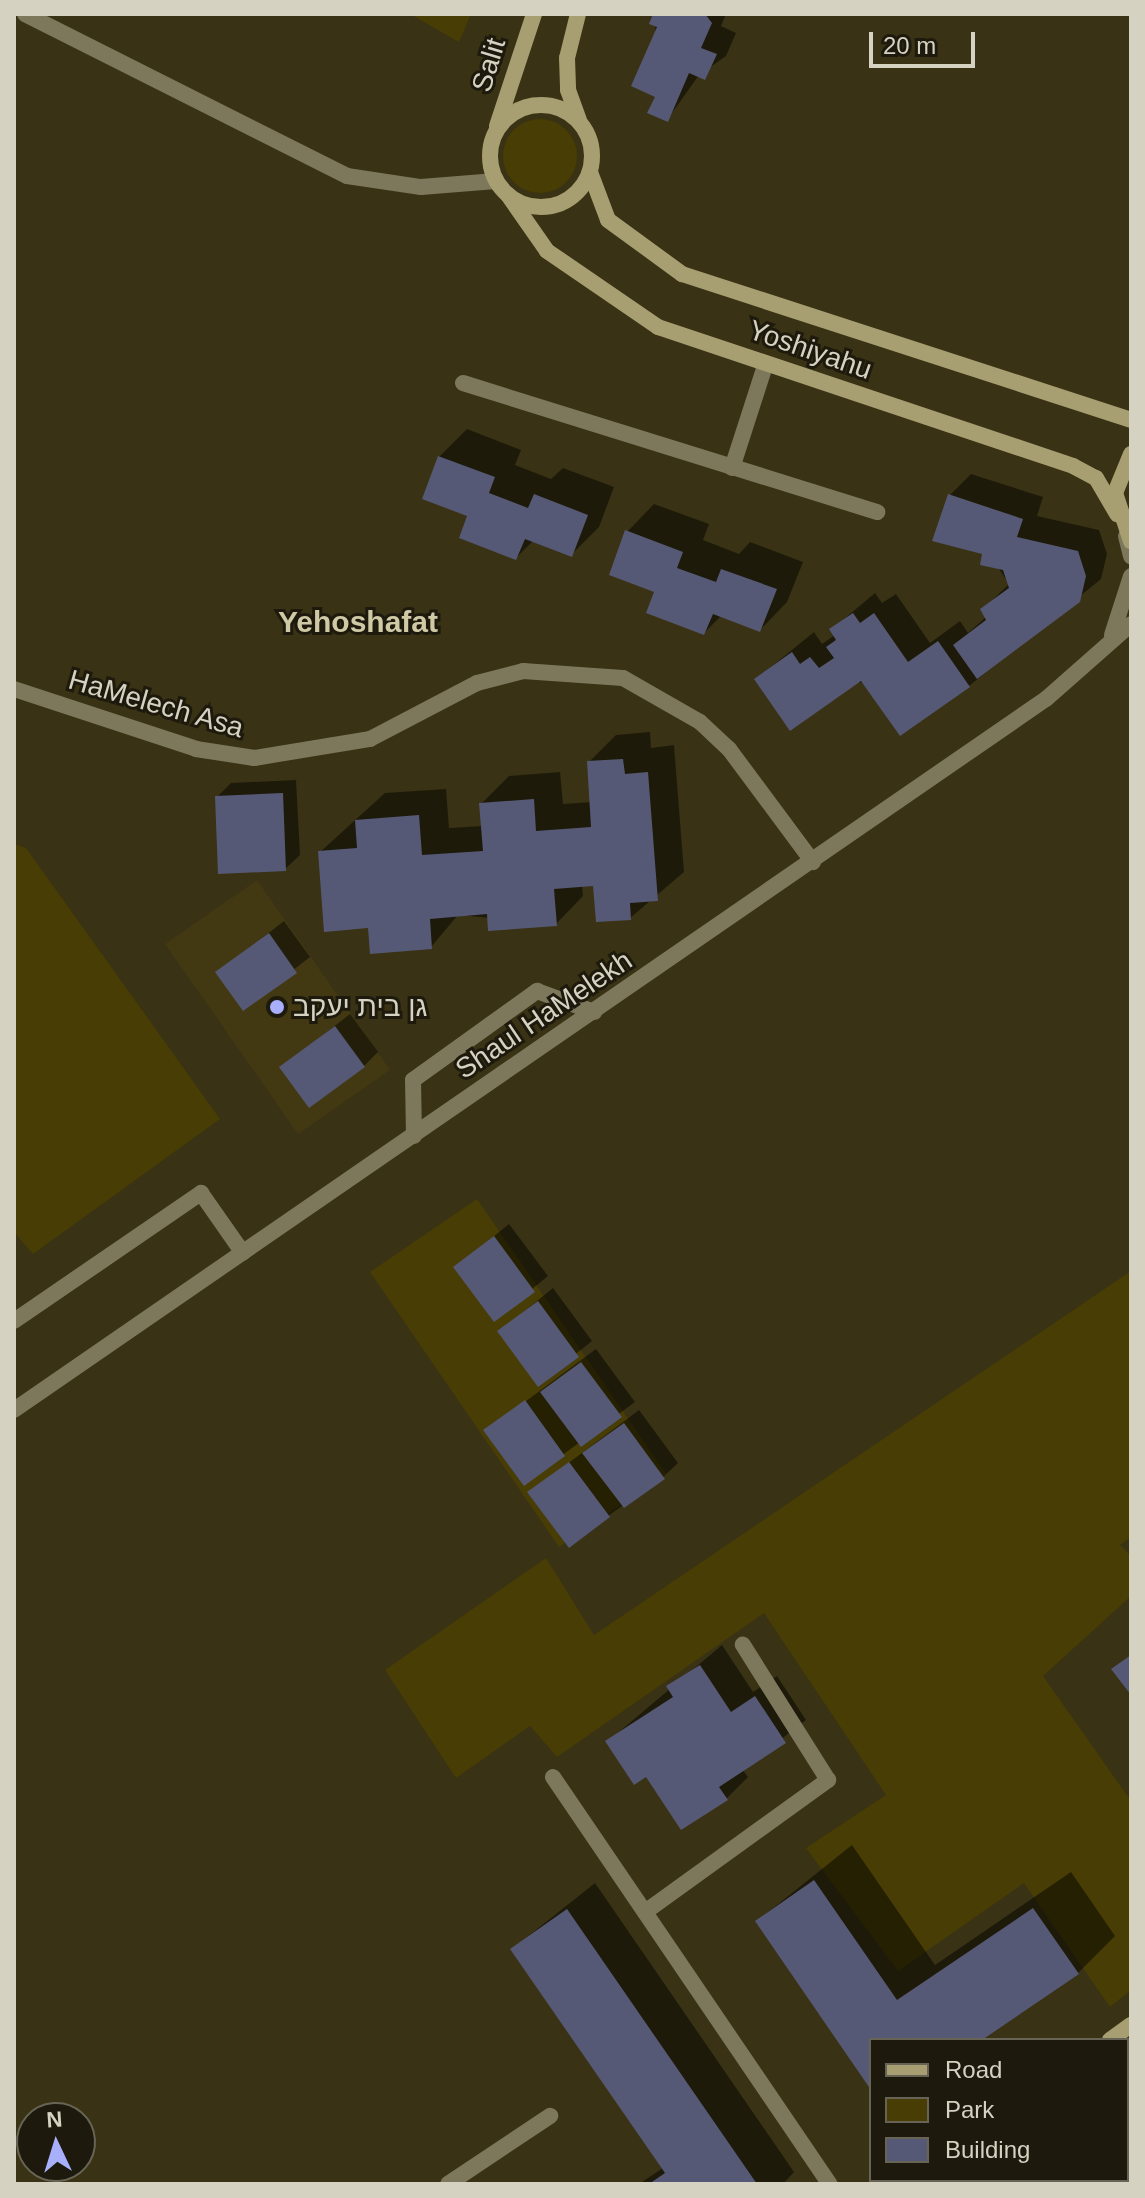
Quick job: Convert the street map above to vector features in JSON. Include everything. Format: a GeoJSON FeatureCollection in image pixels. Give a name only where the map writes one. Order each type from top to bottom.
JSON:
{"type":"FeatureCollection","features":[{"type":"Feature","properties":{"kind":"street"},"geometry":{"type":"LineString","coordinates":[[25,14],[347,176],[421,187],[496,181]]}},
{"type":"Feature","properties":{"kind":"street","name":"Salit"},"geometry":{"type":"LineString","coordinates":[[496,132],[534,14]]}},
{"type":"Feature","properties":{"kind":"street"},"geometry":{"type":"LineString","coordinates":[[578,14],[568,90],[592,154],[590,172],[554,205],[508,195],[496,181],[490,154],[496,132],[533,105],[579,122]]}},
{"type":"Feature","properties":{"kind":"street","name":"Yoshiyahu"},"geometry":{"type":"LineString","coordinates":[[590,172],[608,220],[682,274],[1131,420]]}},
{"type":"Feature","properties":{"kind":"street","name":"Yoshiyahu"},"geometry":{"type":"LineString","coordinates":[[508,195],[547,251],[598,291],[658,327],[1073,466],[1096,478],[1129,539]]}},
{"type":"Feature","properties":{"kind":"street"},"geometry":{"type":"LineString","coordinates":[[732,468],[766,363]]}},
{"type":"Feature","properties":{"kind":"street"},"geometry":{"type":"LineString","coordinates":[[463,383],[877,512]]}},
{"type":"Feature","properties":{"kind":"street"},"geometry":{"type":"LineString","coordinates":[[1117,514],[1115,493],[1131,454]]}},
{"type":"Feature","properties":{"kind":"street"},"geometry":{"type":"LineString","coordinates":[[1129,539],[1131,556]]}},
{"type":"Feature","properties":{"kind":"street","name":"Shaul HaMelekh"},"geometry":{"type":"LineString","coordinates":[[1097,656],[1119,624],[1131,576]]}},
{"type":"Feature","properties":{"kind":"street","name":"Shaul HaMelekh"},"geometry":{"type":"LineString","coordinates":[[14,1410],[813,862],[1097,656],[1131,624]]}},
{"type":"Feature","properties":{"kind":"street","name":"HaMelech Asa"},"geometry":{"type":"LineString","coordinates":[[14,689],[196,749],[254,758],[370,739],[477,683],[523,671],[623,678],[700,722],[729,749],[813,862]]}},
{"type":"Feature","properties":{"kind":"street"},"geometry":{"type":"LineString","coordinates":[[414,1136],[413,1080],[537,991],[594,1012]]}},
{"type":"Feature","properties":{"kind":"street"},"geometry":{"type":"LineString","coordinates":[[14,1321],[201,1193],[243,1253]]}},
{"type":"Feature","properties":{"kind":"street"},"geometry":{"type":"LineString","coordinates":[[645,1912],[828,1780],[743,1645]]}},
{"type":"Feature","properties":{"kind":"street"},"geometry":{"type":"LineString","coordinates":[[553,1777],[830,2184]]}},
{"type":"Feature","properties":{"kind":"street"},"geometry":{"type":"LineString","coordinates":[[1113,2038],[1131,2025]]}},
{"type":"Feature","properties":{"kind":"street"},"geometry":{"type":"LineString","coordinates":[[448,2184],[550,2116]]}},
{"type":"Feature","properties":{"kind":"shaded area","name":"גן בית יעקב"},"geometry":{"type":"Polygon","coordinates":[[[257,880],[390,1070],[298,1134],[165,944],[257,880]]]}},
{"type":"Feature","properties":{"kind":"green space"},"geometry":{"type":"Polygon","coordinates":[[[410,14],[471,14],[459,42],[410,14]]]}},
{"type":"Feature","properties":{"kind":"green space"},"geometry":{"type":"Polygon","coordinates":[[[533,119],[547,119],[561,125],[571,135],[577,156],[575,170],[561,187],[547,193],[533,193],[519,187],[509,177],[503,163],[503,149],[509,135],[519,125],[533,119]]]}},
{"type":"Feature","properties":{"kind":"green space"},"geometry":{"type":"Polygon","coordinates":[[[14,844],[26,848],[220,1119],[33,1254],[14,1232],[14,844]]]}},
{"type":"Feature","properties":{"kind":"green space"},"geometry":{"type":"Polygon","coordinates":[[[477,1199],[666,1474],[559,1547],[370,1272],[477,1199]]]}},
{"type":"Feature","properties":{"kind":"green space"},"geometry":{"type":"Polygon","coordinates":[[[1131,1271],[1131,1537],[1120,1545],[1131,1556],[1131,1596],[1043,1676],[1131,1801],[1131,1990],[1110,2007],[1024,1883],[898,1971],[806,1848],[886,1795],[764,1613],[557,1757],[530,1726],[456,1778],[385,1670],[546,1558],[594,1635],[1131,1271]]]}},
{"type":"Feature","properties":{"kind":"building"},"geometry":{"type":"Polygon","coordinates":[[[653,14],[705,14],[712,23],[701,48],[717,54],[705,80],[689,73],[668,122],[647,113],[655,97],[631,86],[657,27],[649,24],[653,14]]]}},
{"type":"Feature","properties":{"kind":"building"},"geometry":{"type":"Polygon","coordinates":[[[438,456],[495,477],[489,493],[528,508],[534,494],[588,515],[572,557],[525,539],[516,560],[459,538],[467,516],[422,499],[438,456]]]}},
{"type":"Feature","properties":{"kind":"building"},"geometry":{"type":"Polygon","coordinates":[[[948,494],[1023,519],[1017,537],[1078,551],[1086,576],[1080,602],[977,679],[953,645],[986,620],[980,609],[1009,588],[1003,570],[980,565],[982,554],[932,541],[948,494]]]}},
{"type":"Feature","properties":{"kind":"building"},"geometry":{"type":"Polygon","coordinates":[[[625,530],[683,552],[677,568],[716,582],[721,569],[777,589],[760,632],[713,614],[704,635],[646,613],[654,592],[609,575],[625,530]]]}},
{"type":"Feature","properties":{"kind":"building"},"geometry":{"type":"Polygon","coordinates":[[[853,613],[860,623],[874,613],[908,662],[938,641],[970,687],[900,736],[861,681],[790,731],[754,679],[792,652],[800,664],[810,657],[819,668],[834,658],[826,647],[836,640],[829,629],[853,613]]]}},
{"type":"Feature","properties":{"kind":"building"},"geometry":{"type":"Polygon","coordinates":[[[623,759],[625,774],[648,772],[658,901],[630,903],[631,920],[596,922],[593,886],[554,889],[557,926],[488,931],[487,914],[430,919],[432,949],[370,954],[368,928],[324,932],[318,851],[357,848],[355,820],[419,815],[422,855],[483,851],[479,803],[534,799],[536,831],[591,827],[587,761],[623,759]]]}},
{"type":"Feature","properties":{"kind":"building"},"geometry":{"type":"Polygon","coordinates":[[[283,793],[286,871],[218,874],[215,796],[283,793]]]}},
{"type":"Feature","properties":{"kind":"building"},"geometry":{"type":"Polygon","coordinates":[[[269,933],[297,973],[243,1011],[215,972],[269,933]]]}},
{"type":"Feature","properties":{"kind":"building"},"geometry":{"type":"Polygon","coordinates":[[[335,1026],[365,1067],[309,1108],[279,1067],[335,1026]]]}},
{"type":"Feature","properties":{"kind":"building"},"geometry":{"type":"Polygon","coordinates":[[[494,1236],[535,1292],[494,1322],[453,1267],[494,1236]]]}},
{"type":"Feature","properties":{"kind":"building"},"geometry":{"type":"Polygon","coordinates":[[[538,1301],[579,1357],[538,1387],[497,1331],[538,1301]]]}},
{"type":"Feature","properties":{"kind":"building"},"geometry":{"type":"Polygon","coordinates":[[[581,1362],[622,1417],[581,1447],[540,1392],[581,1362]]]}},
{"type":"Feature","properties":{"kind":"building"},"geometry":{"type":"Polygon","coordinates":[[[525,1400],[565,1456],[524,1486],[483,1430],[525,1400]]]}},
{"type":"Feature","properties":{"kind":"building"},"geometry":{"type":"Polygon","coordinates":[[[624,1423],[665,1479],[624,1508],[582,1453],[624,1423]]]}},
{"type":"Feature","properties":{"kind":"building"},"geometry":{"type":"Polygon","coordinates":[[[569,1462],[610,1517],[569,1548],[527,1492],[569,1462]]]}},
{"type":"Feature","properties":{"kind":"building"},"geometry":{"type":"Polygon","coordinates":[[[1131,1655],[1131,1695],[1111,1669],[1131,1655]]]}},
{"type":"Feature","properties":{"kind":"building"},"geometry":{"type":"Polygon","coordinates":[[[700,1665],[731,1712],[755,1696],[786,1743],[719,1787],[728,1800],[681,1830],[646,1777],[634,1785],[605,1741],[673,1697],[666,1686],[700,1665]]]}},
{"type":"Feature","properties":{"kind":"building"},"geometry":{"type":"Polygon","coordinates":[[[814,1880],[897,2000],[1033,1908],[1079,1974],[985,2038],[869,2038],[869,2087],[755,1921],[814,1880]]]}},
{"type":"Feature","properties":{"kind":"building"},"geometry":{"type":"Polygon","coordinates":[[[567,1909],[757,2184],[649,2184],[665,2173],[510,1949],[567,1909]]]}},
{"type":"Feature","properties":{"kind":"place","name":"גן בית יעקב"},"geometry":{"type":"Point","coordinates":[277,1007]}},
{"type":"Feature","properties":{"kind":"district","name":"Yehoshafat"},"geometry":{"type":"Point","coordinates":[358,622]}}]}
